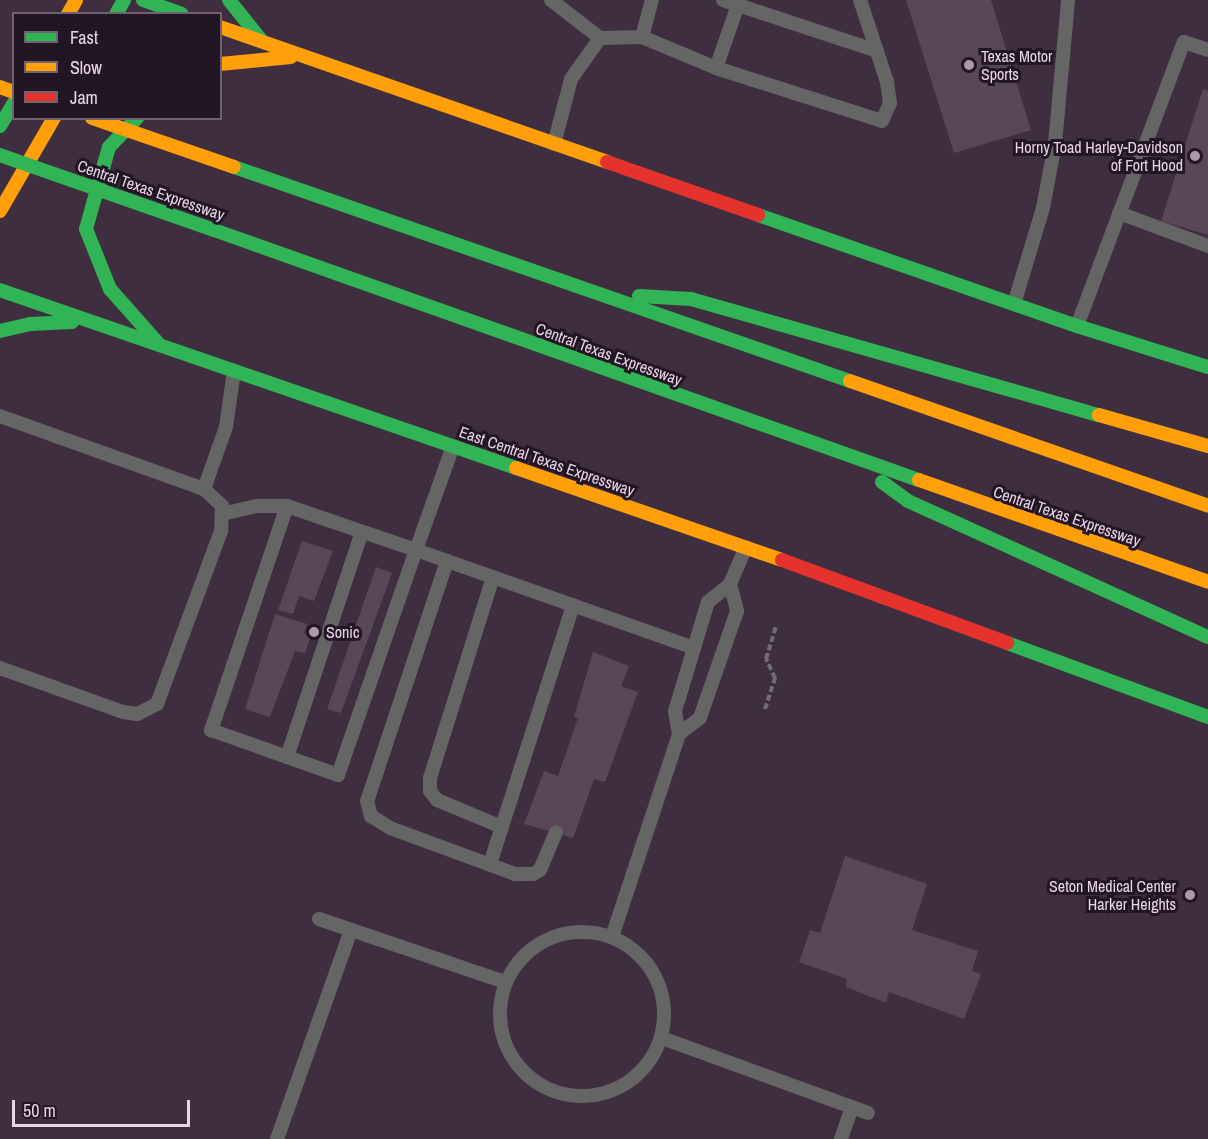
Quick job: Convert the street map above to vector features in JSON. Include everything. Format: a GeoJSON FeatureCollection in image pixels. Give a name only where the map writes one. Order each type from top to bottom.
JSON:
{"type":"FeatureCollection","features":[{"type":"Feature","properties":{"kind":"main road"},"geometry":{"type":"LineString","coordinates":[[143,0],[176,12]]}},
{"type":"Feature","properties":{"kind":"main road"},"geometry":{"type":"LineString","coordinates":[[230,0],[262,41]]}},
{"type":"Feature","properties":{"kind":"main road"},"geometry":{"type":"LineString","coordinates":[[222,28],[1077,326],[1208,367]]}},
{"type":"Feature","properties":{"kind":"main road"},"geometry":{"type":"LineString","coordinates":[[222,64],[299,56]]}},
{"type":"Feature","properties":{"kind":"main road"},"geometry":{"type":"LineString","coordinates":[[0,126],[12,106]]}},
{"type":"Feature","properties":{"kind":"main road"},"geometry":{"type":"LineString","coordinates":[[0,211],[53,120]]}},
{"type":"Feature","properties":{"kind":"main road"},"geometry":{"type":"LineString","coordinates":[[98,120],[1208,506]]}},
{"type":"Feature","properties":{"kind":"main road"},"geometry":{"type":"LineString","coordinates":[[135,120],[109,147],[86,229],[110,289],[159,345]]}},
{"type":"Feature","properties":{"kind":"main road","name":"Central Texas Expressway"},"geometry":{"type":"LineString","coordinates":[[0,155],[847,457],[1208,582]]}},
{"type":"Feature","properties":{"kind":"main road","name":"East Central Texas Expressway"},"geometry":{"type":"LineString","coordinates":[[0,290],[746,547],[1208,717]]}},
{"type":"Feature","properties":{"kind":"main road"},"geometry":{"type":"LineString","coordinates":[[599,293],[691,299],[1208,446]]}},
{"type":"Feature","properties":{"kind":"main road"},"geometry":{"type":"LineString","coordinates":[[0,331],[30,324],[94,322]]}},
{"type":"Feature","properties":{"kind":"main road"},"geometry":{"type":"LineString","coordinates":[[847,457],[908,501],[1208,637]]}},
{"type":"Feature","properties":{"kind":"lane"},"geometry":{"type":"LineString","coordinates":[[550,0],[600,38],[642,37],[716,68],[882,121],[890,103],[877,51],[860,0]]}},
{"type":"Feature","properties":{"kind":"lane"},"geometry":{"type":"LineString","coordinates":[[642,37],[652,0]]}},
{"type":"Feature","properties":{"kind":"lane"},"geometry":{"type":"LineString","coordinates":[[723,0],[877,51]]}},
{"type":"Feature","properties":{"kind":"lane"},"geometry":{"type":"LineString","coordinates":[[1014,304],[1043,208],[1055,144],[1068,0]]}},
{"type":"Feature","properties":{"kind":"lane"},"geometry":{"type":"LineString","coordinates":[[716,68],[738,5]]}},
{"type":"Feature","properties":{"kind":"lane"},"geometry":{"type":"LineString","coordinates":[[554,144],[571,79],[600,38]]}},
{"type":"Feature","properties":{"kind":"lane"},"geometry":{"type":"LineString","coordinates":[[1077,326],[1184,42],[1208,50]]}},
{"type":"Feature","properties":{"kind":"lane"},"geometry":{"type":"LineString","coordinates":[[1119,213],[1208,246]]}},
{"type":"Feature","properties":{"kind":"lane"},"geometry":{"type":"LineString","coordinates":[[204,489],[226,427],[234,371]]}},
{"type":"Feature","properties":{"kind":"lane"},"geometry":{"type":"LineString","coordinates":[[0,416],[204,489],[222,506],[220,531],[157,704],[137,714],[123,712],[0,668]]}},
{"type":"Feature","properties":{"kind":"lane"},"geometry":{"type":"LineString","coordinates":[[287,506],[211,730],[338,775],[453,446]]}},
{"type":"Feature","properties":{"kind":"lane"},"geometry":{"type":"LineString","coordinates":[[222,514],[257,506],[287,506],[694,648]]}},
{"type":"Feature","properties":{"kind":"lane"},"geometry":{"type":"LineString","coordinates":[[287,757],[362,532]]}},
{"type":"Feature","properties":{"kind":"lane"},"geometry":{"type":"LineString","coordinates":[[612,937],[679,734],[675,711],[708,602],[730,584],[746,547]]}},
{"type":"Feature","properties":{"kind":"lane"},"geometry":{"type":"LineString","coordinates":[[447,561],[367,801],[371,816],[390,828],[515,874],[532,874],[540,870],[556,831]]}},
{"type":"Feature","properties":{"kind":"lane"},"geometry":{"type":"LineString","coordinates":[[493,577],[430,778],[430,791],[437,800],[502,827]]}},
{"type":"Feature","properties":{"kind":"lane"},"geometry":{"type":"LineString","coordinates":[[679,734],[700,718],[734,622],[737,611],[730,584]]}},
{"type":"Feature","properties":{"kind":"lane"},"geometry":{"type":"LineString","coordinates":[[490,864],[573,605]]}},
{"type":"Feature","properties":{"kind":"lane"},"geometry":{"type":"LineString","coordinates":[[320,919],[505,982]]}},
{"type":"Feature","properties":{"kind":"lane"},"geometry":{"type":"LineString","coordinates":[[277,1139],[351,930]]}},
{"type":"Feature","properties":{"kind":"lane"},"geometry":{"type":"LineString","coordinates":[[587,931],[612,937],[633,949],[650,967],[658,981],[665,1013],[662,1038],[651,1060],[635,1078],[614,1090],[590,1096],[566,1095],[543,1087],[523,1072],[503,1038],[499,1006],[505,982],[531,950],[561,934],[587,931]]}},
{"type":"Feature","properties":{"kind":"lane"},"geometry":{"type":"LineString","coordinates":[[662,1038],[868,1113]]}},
{"type":"Feature","properties":{"kind":"lane"},"geometry":{"type":"LineString","coordinates":[[841,1139],[852,1107]]}},
{"type":"Feature","properties":{"kind":"path"},"geometry":{"type":"LineString","coordinates":[[765,710],[775,678],[766,659],[776,626]]}},
{"type":"Feature","properties":{"kind":"building","name":"Texas Motor Sports"},"geometry":{"type":"Polygon","coordinates":[[[906,0],[991,0],[1031,130],[954,153],[906,0]]]}},
{"type":"Feature","properties":{"kind":"building","name":"Horny Toad Harley-Davidson of Fort Hood"},"geometry":{"type":"Polygon","coordinates":[[[1203,89],[1208,91],[1208,235],[1161,221],[1203,89]]]}},
{"type":"Feature","properties":{"kind":"building"},"geometry":{"type":"Polygon","coordinates":[[[302,541],[333,551],[314,601],[299,596],[293,614],[278,610],[302,541]]]}},
{"type":"Feature","properties":{"kind":"building"},"geometry":{"type":"Polygon","coordinates":[[[376,567],[392,573],[341,713],[327,709],[376,567]]]}},
{"type":"Feature","properties":{"kind":"building"},"geometry":{"type":"Polygon","coordinates":[[[275,614],[307,624],[304,633],[311,636],[305,653],[295,651],[270,717],[245,709],[275,614]]]}},
{"type":"Feature","properties":{"kind":"building"},"geometry":{"type":"Polygon","coordinates":[[[593,652],[629,666],[621,686],[638,692],[605,782],[594,779],[573,838],[524,824],[544,771],[558,776],[578,718],[574,717],[593,652]]]}},
{"type":"Feature","properties":{"kind":"building"},"geometry":{"type":"Polygon","coordinates":[[[845,856],[927,884],[912,930],[978,951],[972,971],[981,974],[964,1019],[889,992],[886,1003],[846,987],[847,979],[799,962],[810,930],[820,933],[845,856]]]}},
{"type":"Feature","properties":{"kind":"traffic: fast"},"geometry":{"type":"LineString","coordinates":[[117,12],[124,0]]}},
{"type":"Feature","properties":{"kind":"traffic: fast"},"geometry":{"type":"LineString","coordinates":[[143,0],[176,12]]}},
{"type":"Feature","properties":{"kind":"traffic: fast"},"geometry":{"type":"LineString","coordinates":[[229,0],[262,41]]}},
{"type":"Feature","properties":{"kind":"traffic: fast"},"geometry":{"type":"LineString","coordinates":[[0,126],[12,106]]}},
{"type":"Feature","properties":{"kind":"traffic: fast"},"geometry":{"type":"LineString","coordinates":[[135,120],[109,147],[86,229],[110,289],[158,343]]}},
{"type":"Feature","properties":{"kind":"traffic: fast"},"geometry":{"type":"LineString","coordinates":[[0,155],[214,230]]}},
{"type":"Feature","properties":{"kind":"traffic: fast"},"geometry":{"type":"LineString","coordinates":[[234,167],[850,381]]}},
{"type":"Feature","properties":{"kind":"traffic: fast"},"geometry":{"type":"LineString","coordinates":[[758,215],[1077,326],[1208,367]]}},
{"type":"Feature","properties":{"kind":"traffic: fast"},"geometry":{"type":"LineString","coordinates":[[214,230],[919,480]]}},
{"type":"Feature","properties":{"kind":"traffic: fast"},"geometry":{"type":"LineString","coordinates":[[0,290],[516,468]]}},
{"type":"Feature","properties":{"kind":"traffic: fast"},"geometry":{"type":"LineString","coordinates":[[639,296],[691,299],[1099,415]]}},
{"type":"Feature","properties":{"kind":"traffic: fast"},"geometry":{"type":"LineString","coordinates":[[0,331],[30,324],[72,322]]}},
{"type":"Feature","properties":{"kind":"traffic: fast"},"geometry":{"type":"LineString","coordinates":[[882,482],[908,501],[1208,637]]}},
{"type":"Feature","properties":{"kind":"traffic: fast"},"geometry":{"type":"LineString","coordinates":[[1007,643],[1208,717]]}},
{"type":"Feature","properties":{"kind":"traffic: slow"},"geometry":{"type":"LineString","coordinates":[[69,12],[76,0]]}},
{"type":"Feature","properties":{"kind":"traffic: slow"},"geometry":{"type":"LineString","coordinates":[[222,28],[607,162]]}},
{"type":"Feature","properties":{"kind":"traffic: slow"},"geometry":{"type":"LineString","coordinates":[[222,64],[291,57]]}},
{"type":"Feature","properties":{"kind":"traffic: slow"},"geometry":{"type":"LineString","coordinates":[[0,87],[12,91]]}},
{"type":"Feature","properties":{"kind":"traffic: slow"},"geometry":{"type":"LineString","coordinates":[[0,211],[53,120]]}},
{"type":"Feature","properties":{"kind":"traffic: slow"},"geometry":{"type":"LineString","coordinates":[[98,120],[234,167]]}},
{"type":"Feature","properties":{"kind":"traffic: slow"},"geometry":{"type":"LineString","coordinates":[[850,381],[1208,506]]}},
{"type":"Feature","properties":{"kind":"traffic: slow"},"geometry":{"type":"LineString","coordinates":[[1099,415],[1208,446]]}},
{"type":"Feature","properties":{"kind":"traffic: slow"},"geometry":{"type":"LineString","coordinates":[[516,468],[782,560]]}},
{"type":"Feature","properties":{"kind":"traffic: slow"},"geometry":{"type":"LineString","coordinates":[[919,480],[1208,582]]}},
{"type":"Feature","properties":{"kind":"traffic: jam"},"geometry":{"type":"LineString","coordinates":[[607,162],[758,215]]}},
{"type":"Feature","properties":{"kind":"traffic: jam"},"geometry":{"type":"LineString","coordinates":[[782,560],[1007,643]]}},
{"type":"Feature","properties":{"kind":"place","name":"Texas Motor Sports"},"geometry":{"type":"Point","coordinates":[969,65]}},
{"type":"Feature","properties":{"kind":"place","name":"Horny Toad Harley-Davidson of Fort Hood"},"geometry":{"type":"Point","coordinates":[1195,156]}},
{"type":"Feature","properties":{"kind":"place","name":"Sonic"},"geometry":{"type":"Point","coordinates":[314,632]}},
{"type":"Feature","properties":{"kind":"place","name":"Seton Medical Center Harker Heights"},"geometry":{"type":"Point","coordinates":[1190,895]}}]}
